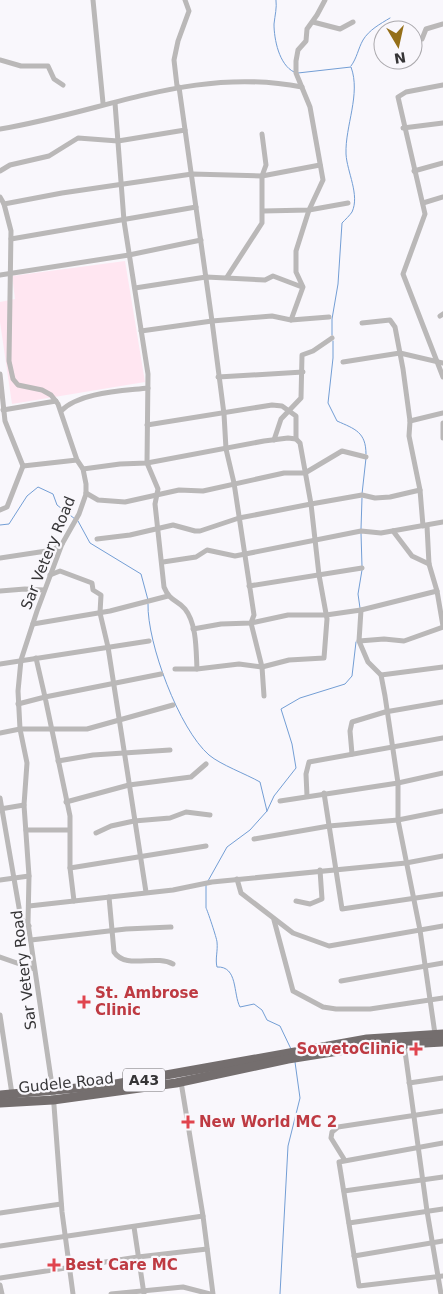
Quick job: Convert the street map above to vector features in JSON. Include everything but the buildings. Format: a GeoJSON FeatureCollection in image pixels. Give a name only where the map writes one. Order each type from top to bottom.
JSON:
{"type":"FeatureCollection","features":[{"type":"Feature","properties":{"kind":"highway","name":"A43"},"geometry":{"type":"LineString","coordinates":[[288,1056],[367,1039],[439,1034]]}},
{"type":"Feature","properties":{"kind":"highway","name":"A43"},"geometry":{"type":"LineString","coordinates":[[308,1052],[443,1042]]}},
{"type":"Feature","properties":{"kind":"highway","name":"Gudele Road"},"geometry":{"type":"LineString","coordinates":[[0,1104],[288,1056]]}},
{"type":"Feature","properties":{"kind":"highway","name":"Gudele Road"},"geometry":{"type":"LineString","coordinates":[[0,1095],[53,1096],[181,1082],[288,1056]]}},
{"type":"Feature","properties":{"kind":"street"},"geometry":{"type":"LineString","coordinates":[[93,0],[103,103]]}},
{"type":"Feature","properties":{"kind":"street"},"geometry":{"type":"LineString","coordinates":[[185,0],[189,11],[178,41],[174,60],[186,130],[212,321],[224,414],[226,449],[234,483],[254,615],[250,623],[262,667],[264,696]]}},
{"type":"Feature","properties":{"kind":"street"},"geometry":{"type":"LineString","coordinates":[[291,320],[303,287],[296,272],[295,261],[309,210],[323,180],[310,107],[296,73],[296,61],[298,50],[306,41],[307,29],[325,0]]}},
{"type":"Feature","properties":{"kind":"street"},"geometry":{"type":"LineString","coordinates":[[313,22],[340,29],[353,22]]}},
{"type":"Feature","properties":{"kind":"street"},"geometry":{"type":"LineString","coordinates":[[423,36],[426,29],[443,24]]}},
{"type":"Feature","properties":{"kind":"street"},"geometry":{"type":"LineString","coordinates":[[0,60],[20,66],[48,66],[54,79],[63,85]]}},
{"type":"Feature","properties":{"kind":"street"},"geometry":{"type":"LineString","coordinates":[[0,129],[74,113],[103,103],[115,103],[178,87],[253,80],[302,87]]}},
{"type":"Feature","properties":{"kind":"street"},"geometry":{"type":"LineString","coordinates":[[443,85],[398,95],[403,128],[425,214],[403,274],[440,363],[443,377]]}},
{"type":"Feature","properties":{"kind":"street"},"geometry":{"type":"LineString","coordinates":[[115,103],[124,220],[148,388],[147,463],[158,489],[155,504],[163,562],[164,587],[168,596],[184,607],[193,629],[197,669]]}},
{"type":"Feature","properties":{"kind":"street"},"geometry":{"type":"LineString","coordinates":[[403,128],[443,123]]}},
{"type":"Feature","properties":{"kind":"street"},"geometry":{"type":"LineString","coordinates":[[0,171],[10,165],[48,156],[78,138],[118,141],[186,130]]}},
{"type":"Feature","properties":{"kind":"street"},"geometry":{"type":"LineString","coordinates":[[227,277],[258,232],[262,223],[262,176],[266,166],[262,134]]}},
{"type":"Feature","properties":{"kind":"street"},"geometry":{"type":"LineString","coordinates":[[414,171],[443,164]]}},
{"type":"Feature","properties":{"kind":"street"},"geometry":{"type":"LineString","coordinates":[[4,204],[192,174],[262,176],[320,165]]}},
{"type":"Feature","properties":{"kind":"street"},"geometry":{"type":"LineString","coordinates":[[0,197],[9,219],[11,239],[9,361],[13,379],[18,385],[42,390],[56,402],[61,411],[76,460],[83,469],[120,464],[147,463],[274,440],[296,439]]}},
{"type":"Feature","properties":{"kind":"street"},"geometry":{"type":"LineString","coordinates":[[423,203],[443,197]]}},
{"type":"Feature","properties":{"kind":"street"},"geometry":{"type":"LineString","coordinates":[[263,210],[309,210],[348,204]]}},
{"type":"Feature","properties":{"kind":"street"},"geometry":{"type":"LineString","coordinates":[[11,239],[196,207]]}},
{"type":"Feature","properties":{"kind":"street"},"geometry":{"type":"LineString","coordinates":[[0,275],[129,255],[201,240]]}},
{"type":"Feature","properties":{"kind":"street"},"geometry":{"type":"LineString","coordinates":[[134,288],[206,277],[265,280],[273,276],[303,287]]}},
{"type":"Feature","properties":{"kind":"street"},"geometry":{"type":"LineString","coordinates":[[141,331],[212,321],[272,316],[291,320],[329,317]]}},
{"type":"Feature","properties":{"kind":"street"},"geometry":{"type":"LineString","coordinates":[[359,641],[384,638],[404,640],[443,626],[437,591],[429,564],[420,490],[409,436],[410,421],[395,328],[390,320],[362,322]]}},
{"type":"Feature","properties":{"kind":"street"},"geometry":{"type":"LineString","coordinates":[[274,440],[281,419],[290,412],[301,398],[302,355],[313,351],[332,338]]}},
{"type":"Feature","properties":{"kind":"street"},"geometry":{"type":"LineString","coordinates":[[343,362],[400,353],[428,358],[440,363]]}},
{"type":"Feature","properties":{"kind":"street"},"geometry":{"type":"LineString","coordinates":[[218,377],[303,372]]}},
{"type":"Feature","properties":{"kind":"street"},"geometry":{"type":"LineString","coordinates":[[0,374],[3,410],[23,466],[7,507],[0,510]]}},
{"type":"Feature","properties":{"kind":"street"},"geometry":{"type":"LineString","coordinates":[[61,411],[66,405],[82,399],[148,388]]}},
{"type":"Feature","properties":{"kind":"street"},"geometry":{"type":"LineString","coordinates":[[3,410],[56,402]]}},
{"type":"Feature","properties":{"kind":"street"},"geometry":{"type":"LineString","coordinates":[[147,425],[272,405],[282,406],[296,416],[296,439],[303,449],[326,615],[324,658],[289,660],[262,667],[239,664],[197,669],[175,669]]}},
{"type":"Feature","properties":{"kind":"street"},"geometry":{"type":"LineString","coordinates":[[410,421],[443,413]]}},
{"type":"Feature","properties":{"kind":"street"},"geometry":{"type":"LineString","coordinates":[[443,422],[443,438]]}},
{"type":"Feature","properties":{"kind":"street"},"geometry":{"type":"LineString","coordinates":[[86,493],[91,498],[98,500],[125,502],[179,490],[203,491],[284,473],[305,473],[338,452],[348,451],[366,457]]}},
{"type":"Feature","properties":{"kind":"street"},"geometry":{"type":"LineString","coordinates":[[23,466],[76,460]]}},
{"type":"Feature","properties":{"kind":"street","name":"Sar Vetery Road"},"geometry":{"type":"LineString","coordinates":[[72,1294],[61,1204],[53,1096],[30,940],[29,876],[24,805],[27,763],[20,729],[18,704],[21,660],[44,590],[62,544],[79,514],[86,493],[83,469]]}},
{"type":"Feature","properties":{"kind":"street"},"geometry":{"type":"LineString","coordinates":[[97,538],[130,536],[158,527],[177,524],[195,531],[239,518],[312,504],[362,495],[375,498],[390,497],[420,490]]}},
{"type":"Feature","properties":{"kind":"street"},"geometry":{"type":"LineString","coordinates":[[163,562],[196,557],[207,550],[232,556],[244,555],[361,531],[381,533],[443,522]]}},
{"type":"Feature","properties":{"kind":"street"},"geometry":{"type":"LineString","coordinates":[[393,531],[412,556],[429,564]]}},
{"type":"Feature","properties":{"kind":"street"},"geometry":{"type":"LineString","coordinates":[[0,558],[54,550],[62,544]]}},
{"type":"Feature","properties":{"kind":"street"},"geometry":{"type":"LineString","coordinates":[[249,586],[362,568]]}},
{"type":"Feature","properties":{"kind":"street"},"geometry":{"type":"LineString","coordinates":[[50,575],[60,571],[92,583],[93,590],[101,595],[100,613],[108,647],[146,892]]}},
{"type":"Feature","properties":{"kind":"street"},"geometry":{"type":"LineString","coordinates":[[0,590],[44,590]]}},
{"type":"Feature","properties":{"kind":"street"},"geometry":{"type":"LineString","coordinates":[[193,629],[221,624],[250,623],[288,615],[326,615],[360,610],[437,591]]}},
{"type":"Feature","properties":{"kind":"street"},"geometry":{"type":"LineString","coordinates":[[33,624],[100,613],[168,596]]}},
{"type":"Feature","properties":{"kind":"street"},"geometry":{"type":"LineString","coordinates":[[360,610],[359,641],[368,662],[381,674],[398,783],[398,820],[420,930],[430,1000],[439,1034]]}},
{"type":"Feature","properties":{"kind":"street"},"geometry":{"type":"LineString","coordinates":[[0,664],[150,641]]}},
{"type":"Feature","properties":{"kind":"street"},"geometry":{"type":"LineString","coordinates":[[36,658],[70,816],[70,868],[74,901]]}},
{"type":"Feature","properties":{"kind":"street"},"geometry":{"type":"LineString","coordinates":[[381,674],[443,667]]}},
{"type":"Feature","properties":{"kind":"street"},"geometry":{"type":"LineString","coordinates":[[18,704],[161,674]]}},
{"type":"Feature","properties":{"kind":"street"},"geometry":{"type":"LineString","coordinates":[[352,754],[350,731],[352,722],[386,712],[443,702]]}},
{"type":"Feature","properties":{"kind":"street"},"geometry":{"type":"LineString","coordinates":[[0,733],[20,729],[87,729],[172,706]]}},
{"type":"Feature","properties":{"kind":"street"},"geometry":{"type":"LineString","coordinates":[[307,796],[308,764],[443,738]]}},
{"type":"Feature","properties":{"kind":"street"},"geometry":{"type":"LineString","coordinates":[[58,761],[124,752],[170,750]]}},
{"type":"Feature","properties":{"kind":"street"},"geometry":{"type":"LineString","coordinates":[[66,802],[129,785],[192,777],[206,764]]}},
{"type":"Feature","properties":{"kind":"street"},"geometry":{"type":"LineString","coordinates":[[280,800],[398,783],[443,773]]}},
{"type":"Feature","properties":{"kind":"street"},"geometry":{"type":"LineString","coordinates":[[324,793],[342,909],[413,900],[443,894]]}},
{"type":"Feature","properties":{"kind":"street"},"geometry":{"type":"LineString","coordinates":[[0,798],[21,919],[29,926]]}},
{"type":"Feature","properties":{"kind":"street"},"geometry":{"type":"LineString","coordinates":[[1,809],[24,805]]}},
{"type":"Feature","properties":{"kind":"street"},"geometry":{"type":"LineString","coordinates":[[254,839],[329,826],[398,820],[443,811]]}},
{"type":"Feature","properties":{"kind":"street"},"geometry":{"type":"LineString","coordinates":[[96,833],[111,826],[134,821],[170,818],[186,812],[210,815]]}},
{"type":"Feature","properties":{"kind":"street"},"geometry":{"type":"LineString","coordinates":[[26,830],[69,830]]}},
{"type":"Feature","properties":{"kind":"street"},"geometry":{"type":"LineString","coordinates":[[70,868],[206,846]]}},
{"type":"Feature","properties":{"kind":"street"},"geometry":{"type":"LineString","coordinates":[[29,906],[237,879],[336,868],[406,863],[443,856]]}},
{"type":"Feature","properties":{"kind":"street"},"geometry":{"type":"LineString","coordinates":[[296,901],[310,904],[322,899],[320,870]]}},
{"type":"Feature","properties":{"kind":"street"},"geometry":{"type":"LineString","coordinates":[[0,880],[29,876]]}},
{"type":"Feature","properties":{"kind":"street"},"geometry":{"type":"LineString","coordinates":[[237,879],[241,893],[293,934],[329,946],[443,926]]}},
{"type":"Feature","properties":{"kind":"street"},"geometry":{"type":"LineString","coordinates":[[109,897],[114,952],[117,957],[129,961],[159,959],[173,964]]}},
{"type":"Feature","properties":{"kind":"street"},"geometry":{"type":"LineString","coordinates":[[274,920],[293,991],[323,1007],[370,1009],[443,998]]}},
{"type":"Feature","properties":{"kind":"street"},"geometry":{"type":"LineString","coordinates":[[30,940],[172,927]]}},
{"type":"Feature","properties":{"kind":"street"},"geometry":{"type":"LineString","coordinates":[[0,957],[22,967],[34,969]]}},
{"type":"Feature","properties":{"kind":"street"},"geometry":{"type":"LineString","coordinates":[[341,981],[443,963]]}},
{"type":"Feature","properties":{"kind":"street"},"geometry":{"type":"LineString","coordinates":[[0,1016],[12,1094]]}},
{"type":"Feature","properties":{"kind":"street"},"geometry":{"type":"LineString","coordinates":[[404,1044],[422,1181],[441,1276],[441,1294]]}},
{"type":"Feature","properties":{"kind":"street"},"geometry":{"type":"LineString","coordinates":[[409,1082],[443,1078]]}},
{"type":"Feature","properties":{"kind":"street"},"geometry":{"type":"LineString","coordinates":[[111,1294],[183,1287],[211,1294],[203,1216],[181,1082]]}},
{"type":"Feature","properties":{"kind":"street"},"geometry":{"type":"LineString","coordinates":[[344,1159],[331,1138],[334,1129],[347,1125],[443,1111]]}},
{"type":"Feature","properties":{"kind":"street"},"geometry":{"type":"LineString","coordinates":[[441,1276],[359,1286],[339,1162],[344,1159],[443,1143]]}},
{"type":"Feature","properties":{"kind":"street"},"geometry":{"type":"LineString","coordinates":[[344,1191],[443,1177]]}},
{"type":"Feature","properties":{"kind":"street"},"geometry":{"type":"LineString","coordinates":[[0,1213],[61,1204]]}},
{"type":"Feature","properties":{"kind":"street"},"geometry":{"type":"LineString","coordinates":[[349,1223],[443,1209]]}},
{"type":"Feature","properties":{"kind":"street"},"geometry":{"type":"LineString","coordinates":[[0,1246],[203,1216]]}},
{"type":"Feature","properties":{"kind":"street"},"geometry":{"type":"LineString","coordinates":[[134,1227],[144,1292]]}},
{"type":"Feature","properties":{"kind":"street"},"geometry":{"type":"LineString","coordinates":[[354,1256],[443,1242]]}},
{"type":"Feature","properties":{"kind":"street"},"geometry":{"type":"LineString","coordinates":[[0,1278],[138,1257],[207,1249]]}},
{"type":"Feature","properties":{"kind":"street"},"geometry":{"type":"LineString","coordinates":[[0,1286],[2,1294]]}},
{"type":"Feature","properties":{"kind":"shaded area"},"geometry":{"type":"Polygon","coordinates":[[[125,261],[145,382],[12,404],[0,322],[0,302],[15,299],[12,276],[125,261]]]}},
{"type":"Feature","properties":{"kind":"waterway"},"geometry":{"type":"LineString","coordinates":[[276,0],[274,24],[276,44],[281,58],[289,69],[294,72]]}},
{"type":"Feature","properties":{"kind":"waterway"},"geometry":{"type":"LineString","coordinates":[[351,66],[365,36],[390,18]]}},
{"type":"Feature","properties":{"kind":"waterway"},"geometry":{"type":"LineString","coordinates":[[298,73],[351,67],[354,77],[354,99],[346,143],[346,154],[355,198],[352,212],[342,223],[332,335]]}},
{"type":"Feature","properties":{"kind":"waterway"},"geometry":{"type":"LineString","coordinates":[[333,341],[328,403],[337,421],[354,429],[362,436],[366,454]]}},
{"type":"Feature","properties":{"kind":"waterway"},"geometry":{"type":"LineString","coordinates":[[362,494],[366,458]]}},
{"type":"Feature","properties":{"kind":"waterway"},"geometry":{"type":"LineString","coordinates":[[0,525],[9,524],[27,496],[38,487],[53,494],[57,505],[75,519]]}},
{"type":"Feature","properties":{"kind":"waterway"},"geometry":{"type":"LineString","coordinates":[[361,529],[362,498]]}},
{"type":"Feature","properties":{"kind":"waterway"},"geometry":{"type":"LineString","coordinates":[[78,521],[90,543],[141,574],[148,600]]}},
{"type":"Feature","properties":{"kind":"waterway"},"geometry":{"type":"LineString","coordinates":[[361,533],[362,566]]}},
{"type":"Feature","properties":{"kind":"waterway"},"geometry":{"type":"LineString","coordinates":[[360,608],[358,594],[362,570]]}},
{"type":"Feature","properties":{"kind":"waterway"},"geometry":{"type":"LineString","coordinates":[[148,604],[149,621],[159,662],[176,706],[187,726],[198,743],[209,755],[260,782],[267,811]]}},
{"type":"Feature","properties":{"kind":"waterway"},"geometry":{"type":"LineString","coordinates":[[208,881],[227,847],[250,830],[267,811],[274,796],[296,768],[292,744],[281,709],[300,698],[345,684],[352,676],[356,642]]}},
{"type":"Feature","properties":{"kind":"waterway"},"geometry":{"type":"LineString","coordinates":[[206,885],[206,908],[217,942],[217,967],[224,968],[232,976],[240,1007],[254,1004],[262,1010],[267,1020],[280,1026],[291,1049]]}},
{"type":"Feature","properties":{"kind":"waterway"},"geometry":{"type":"LineString","coordinates":[[280,1294],[288,1146],[300,1098],[295,1062]]}},
{"type":"Feature","properties":{"kind":"place","name":"St. Ambrose Clinic"},"geometry":{"type":"Point","coordinates":[84,1002]}},
{"type":"Feature","properties":{"kind":"place","name":"SowetoClinic"},"geometry":{"type":"Point","coordinates":[416,1049]}},
{"type":"Feature","properties":{"kind":"place","name":"New World MC 2"},"geometry":{"type":"Point","coordinates":[188,1122]}},
{"type":"Feature","properties":{"kind":"place","name":"Best Care MC"},"geometry":{"type":"Point","coordinates":[54,1265]}}]}
